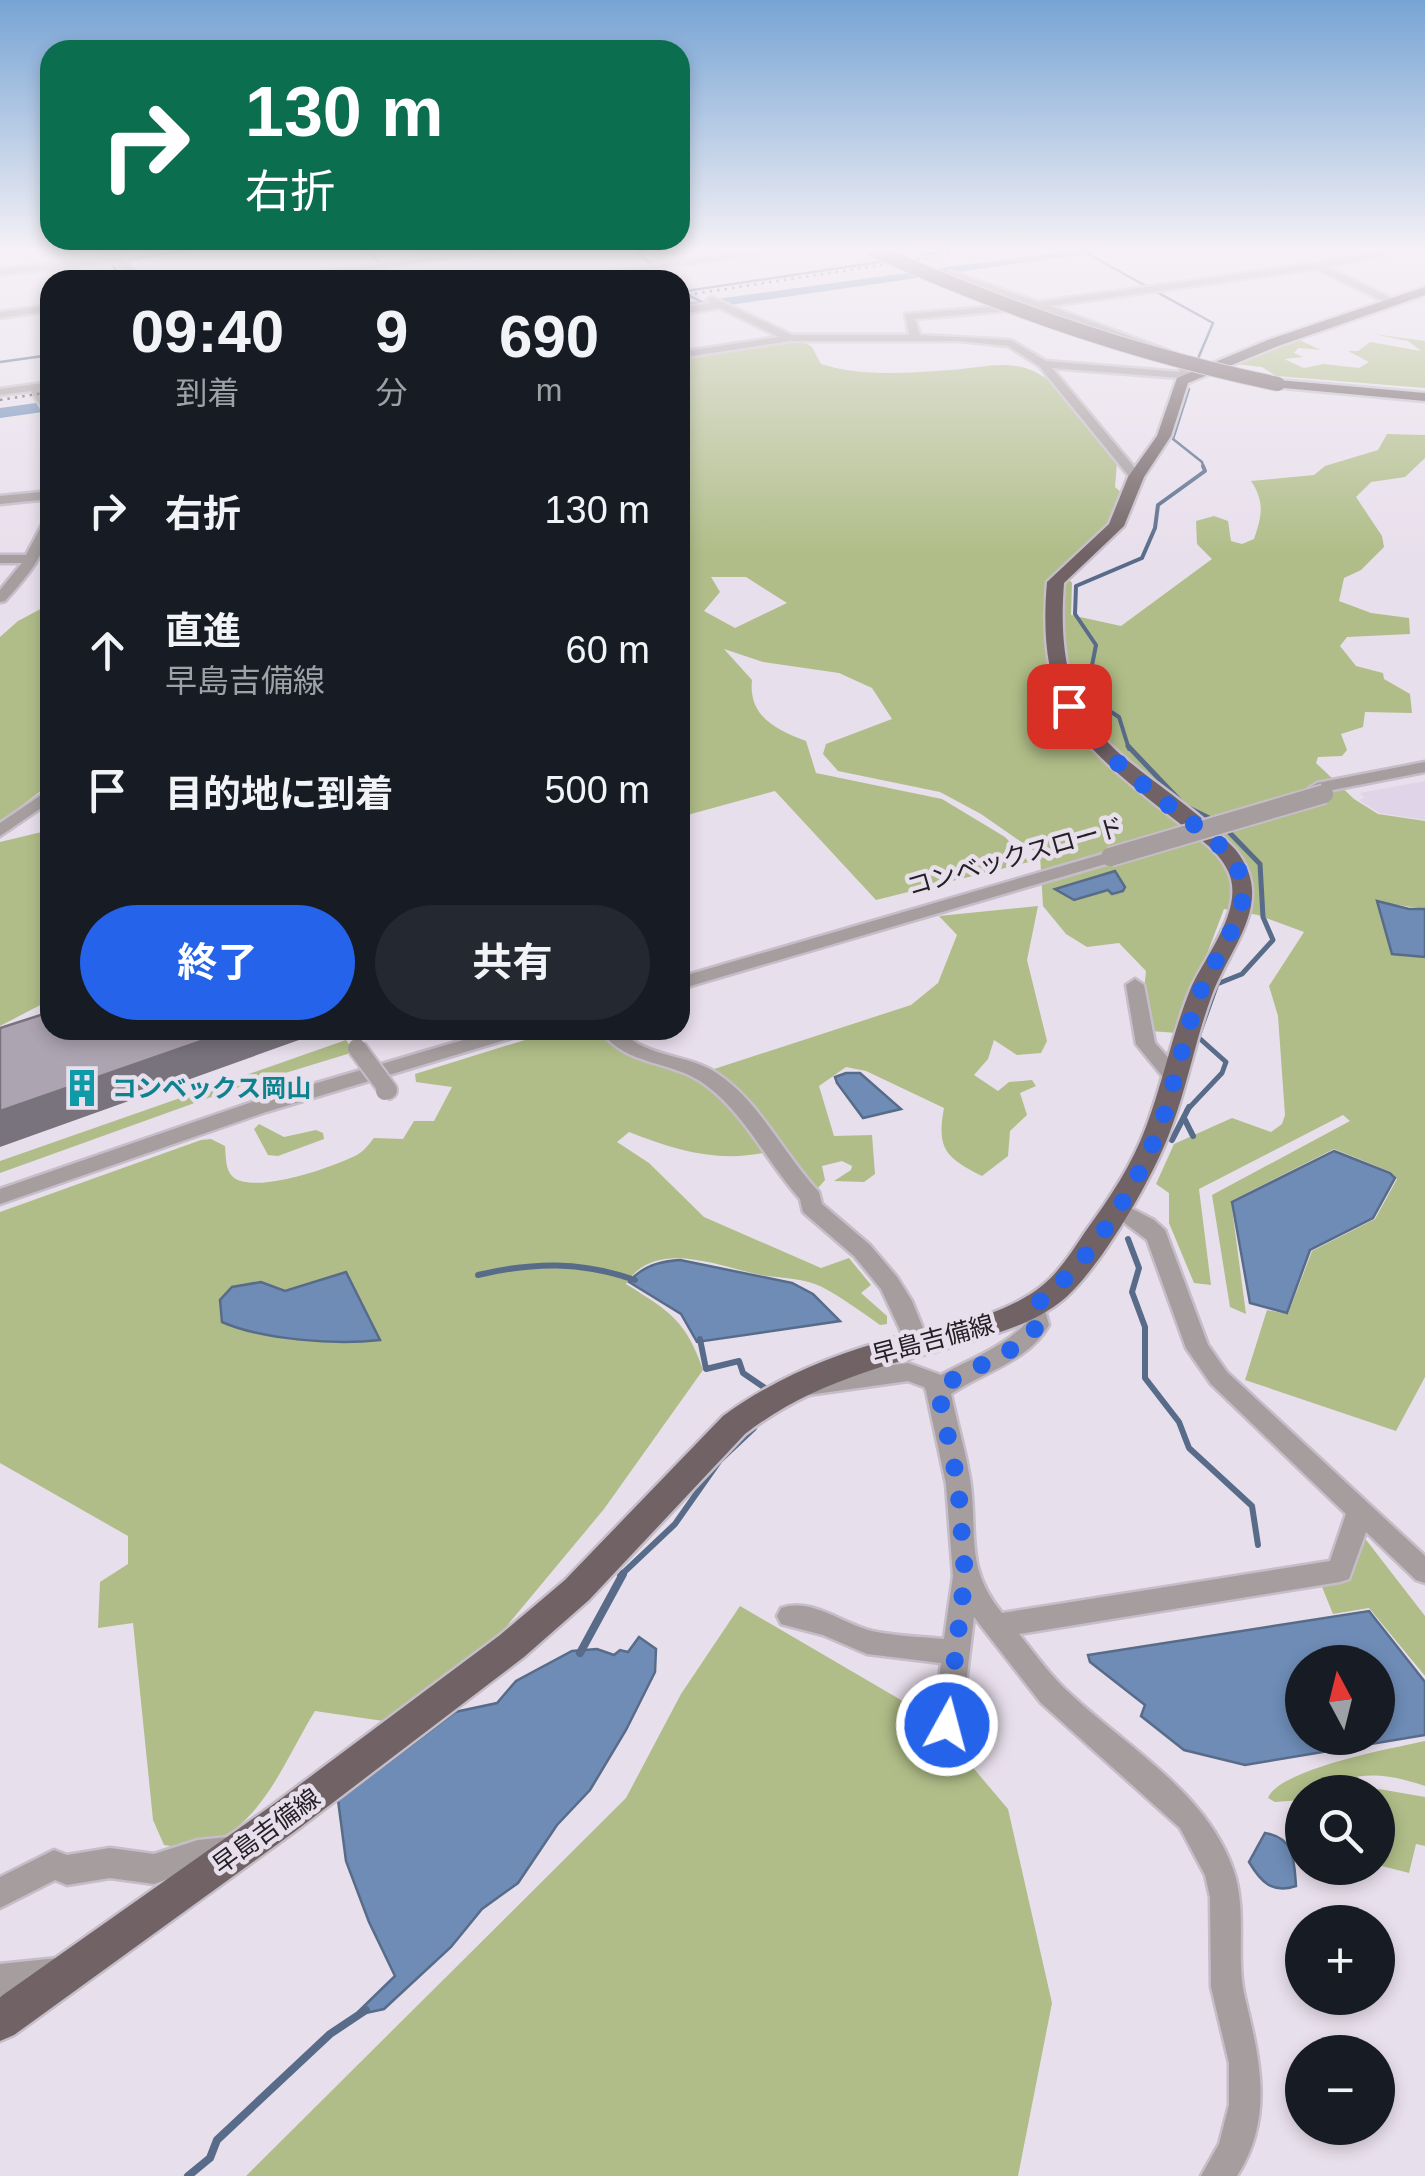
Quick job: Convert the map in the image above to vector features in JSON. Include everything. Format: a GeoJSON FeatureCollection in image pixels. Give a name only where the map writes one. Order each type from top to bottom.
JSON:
{"type":"FeatureCollection","features":[{"type":"Feature","properties":{"kind":"main road"},"geometry":{"type":"LineString","coordinates":[[1142,352],[1279,382],[1425,394]]}},
{"type":"Feature","properties":{"kind":"main road"},"geometry":{"type":"LineString","coordinates":[[1156,352],[1279,382]]}},
{"type":"Feature","properties":{"kind":"main road"},"geometry":{"type":"LineString","coordinates":[[1187,374],[1251,352]]}},
{"type":"Feature","properties":{"kind":"main road","name":"早島吉備線"},"geometry":{"type":"LineString","coordinates":[[0,2021],[465,1683],[548,1616],[734,1425],[788,1387],[849,1362],[996,1322],[1034,1306],[1069,1276],[1151,1148],[1193,1010],[1243,902],[1244,881],[1226,852],[1154,792],[1076,718],[1064,690],[1053,612],[1056,582],[1116,526],[1136,477],[1164,436],[1180,384],[1187,374]]}},
{"type":"Feature","properties":{"kind":"street"},"geometry":{"type":"LineString","coordinates":[[1027,352],[1043,364],[1136,477]]}},
{"type":"Feature","properties":{"kind":"street"},"geometry":{"type":"LineString","coordinates":[[1125,352],[1187,374]]}},
{"type":"Feature","properties":{"kind":"street"},"geometry":{"type":"LineString","coordinates":[[1166,352],[1188,360],[1187,374]]}},
{"type":"Feature","properties":{"kind":"street"},"geometry":{"type":"LineString","coordinates":[[1043,364],[1187,374]]}},
{"type":"Feature","properties":{"kind":"street"},"geometry":{"type":"LineString","coordinates":[[0,392],[40,388]]}},
{"type":"Feature","properties":{"kind":"street"},"geometry":{"type":"LineString","coordinates":[[34,389],[40,398]]}},
{"type":"Feature","properties":{"kind":"street"},"geometry":{"type":"LineString","coordinates":[[0,500],[40,495]]}},
{"type":"Feature","properties":{"kind":"street"},"geometry":{"type":"LineString","coordinates":[[0,598],[28,565],[40,541]]}},
{"type":"Feature","properties":{"kind":"street"},"geometry":{"type":"LineString","coordinates":[[0,558],[28,565],[40,560]]}},
{"type":"Feature","properties":{"kind":"street","name":"コンベックスロード"},"geometry":{"type":"LineString","coordinates":[[690,980],[1320,791],[1425,771]]}},
{"type":"Feature","properties":{"kind":"street"},"geometry":{"type":"LineString","coordinates":[[0,831],[40,801]]}},
{"type":"Feature","properties":{"kind":"street","name":"コンベックスロード"},"geometry":{"type":"LineString","coordinates":[[690,971],[1106,854]]}},
{"type":"Feature","properties":{"kind":"street"},"geometry":{"type":"LineString","coordinates":[[1136,985],[1146,1044],[1174,1077]]}},
{"type":"Feature","properties":{"kind":"street"},"geometry":{"type":"LineString","coordinates":[[0,1186],[264,1096],[451,1040]]}},
{"type":"Feature","properties":{"kind":"street"},"geometry":{"type":"LineString","coordinates":[[0,1197],[266,1105],[484,1040]]}},
{"type":"Feature","properties":{"kind":"street"},"geometry":{"type":"LineString","coordinates":[[617,1040],[621,1046],[714,1080],[786,1172],[811,1197],[811,1207],[858,1242],[907,1307],[917,1343]]}},
{"type":"Feature","properties":{"kind":"street"},"geometry":{"type":"LineString","coordinates":[[357,1048],[388,1090]]}},
{"type":"Feature","properties":{"kind":"street"},"geometry":{"type":"LineString","coordinates":[[1116,1208],[1146,1225],[1156,1236],[1206,1362],[1425,1572]]}},
{"type":"Feature","properties":{"kind":"street"},"geometry":{"type":"LineString","coordinates":[[938,1390],[1014,1351],[1038,1325],[1034,1306]]}},
{"type":"Feature","properties":{"kind":"street"},"geometry":{"type":"LineString","coordinates":[[788,1387],[908,1372],[932,1380],[938,1390],[958,1484],[965,1575],[947,1725]]}},
{"type":"Feature","properties":{"kind":"street"},"geometry":{"type":"LineString","coordinates":[[998,1625],[1340,1571],[1360,1511]]}},
{"type":"Feature","properties":{"kind":"street"},"geometry":{"type":"LineString","coordinates":[[965,1575],[973,1597],[1051,1694],[1190,1818],[1219,1871],[1225,1897],[1227,1987],[1245,2063],[1246,2105],[1234,2150],[1218,2176]]}},
{"type":"Feature","properties":{"kind":"street"},"geometry":{"type":"LineString","coordinates":[[790,1616],[827,1624],[867,1642],[956,1653]]}},
{"type":"Feature","properties":{"kind":"street"},"geometry":{"type":"LineString","coordinates":[[0,1892],[54,1866],[67,1870],[110,1863],[154,1869],[198,1854],[238,1851]]}},
{"type":"Feature","properties":{"kind":"street"},"geometry":{"type":"LineString","coordinates":[[0,1980],[68,1974]]}},
{"type":"Feature","properties":{"kind":"shaded area"},"geometry":{"type":"Polygon","coordinates":[[[1425,781],[1425,820],[1379,813],[1359,800],[1365,798],[1360,793],[1425,781]]]}},
{"type":"Feature","properties":{"kind":"green space"},"geometry":{"type":"Polygon","coordinates":[[[713,352],[814,352],[821,364],[852,371],[902,373],[1004,365],[1041,375],[1070,402],[1117,462],[1115,487],[1123,494],[1108,526],[1061,570],[1072,583],[1071,615],[1121,626],[1212,559],[1197,544],[1196,521],[1214,516],[1228,521],[1231,541],[1242,544],[1254,539],[1261,509],[1251,481],[1314,475],[1325,466],[1378,450],[1387,434],[1425,435],[1425,458],[1405,477],[1371,482],[1356,497],[1382,536],[1384,547],[1361,570],[1344,578],[1339,601],[1371,613],[1409,618],[1410,634],[1347,637],[1340,646],[1356,666],[1383,673],[1384,679],[1410,694],[1412,713],[1365,712],[1363,727],[1341,734],[1347,750],[1342,756],[1318,757],[1316,763],[1354,799],[1378,814],[1425,821],[1425,909],[1377,902],[1392,953],[1425,957],[1425,1377],[1396,1431],[1245,1380],[1267,1310],[1288,1314],[1312,1251],[1375,1219],[1397,1179],[1391,1172],[1334,1149],[1231,1201],[1246,1314],[1230,1307],[1212,1195],[1350,1121],[1343,1115],[1199,1189],[1211,1285],[1194,1283],[1169,1223],[1169,1193],[1156,1184],[1174,1144],[1232,1118],[1271,1132],[1282,1124],[1285,1115],[1278,1016],[1269,986],[1304,932],[1258,915],[1224,909],[1177,1033],[1150,1031],[1143,1001],[1146,971],[1119,943],[1087,947],[1066,934],[1043,906],[1040,855],[981,814],[940,792],[838,771],[823,754],[826,744],[892,719],[872,688],[839,673],[763,662],[724,649],[752,680],[755,703],[766,720],[806,741],[816,773],[942,799],[1005,837],[1029,862],[876,900],[775,791],[690,814],[690,359],[713,352]],[[711,577],[720,592],[704,611],[735,628],[787,603],[746,577],[711,577]]]}},
{"type":"Feature","properties":{"kind":"green space"},"geometry":{"type":"Polygon","coordinates":[[[1264,352],[1295,352],[1303,357],[1284,359],[1304,368],[1324,364],[1359,368],[1369,362],[1349,352],[1425,352],[1425,388],[1276,376],[1262,367],[1236,364],[1264,352]]]}},
{"type":"Feature","properties":{"kind":"green space"},"geometry":{"type":"Polygon","coordinates":[[[40,609],[40,792],[0,822],[0,637],[40,609]]]}},
{"type":"Feature","properties":{"kind":"green space"},"geometry":{"type":"Polygon","coordinates":[[[40,832],[40,1005],[0,1026],[0,842],[40,832]]]}},
{"type":"Feature","properties":{"kind":"green space"},"geometry":{"type":"Polygon","coordinates":[[[1038,906],[1027,960],[1047,1041],[1041,1053],[1017,1055],[994,1040],[988,1059],[974,1075],[998,1091],[1009,1082],[1032,1080],[1036,1086],[1020,1093],[1027,1115],[1010,1131],[1008,1156],[982,1176],[960,1164],[947,1151],[942,1134],[944,1108],[866,1071],[846,1067],[819,1086],[834,1136],[872,1135],[875,1174],[864,1182],[834,1181],[851,1170],[852,1166],[842,1161],[822,1166],[825,1180],[818,1188],[802,1178],[779,1149],[740,1156],[703,1154],[629,1132],[617,1142],[649,1163],[704,1217],[821,1268],[849,1258],[871,1285],[861,1293],[887,1316],[887,1324],[880,1325],[829,1291],[801,1280],[689,1259],[671,1258],[638,1270],[626,1284],[683,1328],[703,1370],[604,1509],[501,1633],[390,1722],[315,1711],[258,1807],[240,1825],[219,1839],[194,1846],[164,1845],[153,1820],[133,1623],[98,1628],[100,1582],[128,1564],[128,1536],[0,1463],[0,1212],[201,1140],[211,1139],[225,1146],[229,1171],[244,1182],[276,1181],[313,1172],[357,1155],[374,1138],[403,1139],[414,1121],[434,1121],[452,1087],[416,1082],[415,1074],[525,1040],[612,1040],[620,1050],[708,1071],[911,1005],[938,983],[957,935],[939,916],[1038,906]]]}},
{"type":"Feature","properties":{"kind":"green space"},"geometry":{"type":"Polygon","coordinates":[[[346,1040],[354,1052],[239,1087],[0,1173],[0,1161],[346,1040]]]}},
{"type":"Feature","properties":{"kind":"green space"},"geometry":{"type":"Polygon","coordinates":[[[259,1124],[284,1137],[316,1130],[323,1133],[324,1139],[278,1156],[268,1155],[254,1129],[259,1124]]]}},
{"type":"Feature","properties":{"kind":"green space"},"geometry":{"type":"Polygon","coordinates":[[[1360,1532],[1425,1616],[1425,1676],[1369,1608],[1333,1614],[1320,1582],[1360,1532]]]}},
{"type":"Feature","properties":{"kind":"green space"},"geometry":{"type":"Polygon","coordinates":[[[740,1606],[930,1717],[1008,1809],[1052,2003],[1018,2176],[246,2176],[626,1798],[681,1694],[740,1606]]]}},
{"type":"Feature","properties":{"kind":"green space"},"geometry":{"type":"Polygon","coordinates":[[[1425,1741],[1425,1786],[1395,1775],[1300,1775],[1361,1755],[1395,1755],[1395,1747],[1425,1741]]]}},
{"type":"Feature","properties":{"kind":"green space"},"geometry":{"type":"Polygon","coordinates":[[[1285,1783],[1285,1801],[1268,1798],[1285,1783]]]}},
{"type":"Feature","properties":{"kind":"green space"},"geometry":{"type":"Polygon","coordinates":[[[1395,1792],[1425,1797],[1425,1846],[1416,1844],[1409,1873],[1395,1869],[1395,1792]]]}},
{"type":"Feature","properties":{"kind":"water"},"geometry":{"type":"Polygon","coordinates":[[[1115,871],[1125,887],[1123,891],[1112,894],[1108,890],[1074,900],[1055,889],[1115,871]]]}},
{"type":"Feature","properties":{"kind":"water"},"geometry":{"type":"Polygon","coordinates":[[[1377,901],[1425,909],[1425,957],[1392,954],[1377,901]]]}},
{"type":"Feature","properties":{"kind":"water"},"geometry":{"type":"Polygon","coordinates":[[[860,1073],[901,1109],[863,1118],[837,1083],[835,1077],[860,1073]]]}},
{"type":"Feature","properties":{"kind":"water"},"geometry":{"type":"Polygon","coordinates":[[[1334,1151],[1395,1178],[1373,1218],[1310,1250],[1287,1313],[1250,1303],[1232,1202],[1334,1151]]]}},
{"type":"Feature","properties":{"kind":"water"},"geometry":{"type":"Polygon","coordinates":[[[680,1260],[792,1283],[813,1294],[840,1321],[697,1342],[681,1314],[629,1282],[652,1266],[680,1260]]]}},
{"type":"Feature","properties":{"kind":"water"},"geometry":{"type":"Polygon","coordinates":[[[346,1272],[380,1340],[300,1340],[222,1322],[220,1300],[232,1287],[261,1282],[285,1291],[346,1272]]]}},
{"type":"Feature","properties":{"kind":"water"},"geometry":{"type":"Polygon","coordinates":[[[1369,1611],[1425,1682],[1425,1735],[1395,1740],[1395,1645],[1285,1645],[1285,1755],[1305,1755],[1245,1765],[1184,1750],[1141,1716],[1145,1705],[1090,1662],[1088,1655],[1369,1611]]]}},
{"type":"Feature","properties":{"kind":"water"},"geometry":{"type":"Polygon","coordinates":[[[639,1637],[656,1649],[655,1672],[590,1790],[557,1825],[518,1883],[482,1909],[451,1947],[384,2009],[359,2011],[395,1976],[346,1861],[338,1800],[455,1712],[497,1703],[516,1681],[572,1651],[597,1649],[614,1655],[620,1650],[628,1652],[639,1637]]]}},
{"type":"Feature","properties":{"kind":"water"},"geometry":{"type":"Polygon","coordinates":[[[1265,1833],[1275,1836],[1285,1843],[1285,1885],[1296,1886],[1268,1885],[1249,1862],[1265,1833]]]}},
{"type":"Feature","properties":{"kind":"building"},"geometry":{"type":"Polygon","coordinates":[[[40,1015],[40,1040],[204,1040],[0,1111],[0,1028],[40,1015]]]}},
{"type":"Feature","properties":{"kind":"waterway"},"geometry":{"type":"LineString","coordinates":[[1197,361],[1201,352]]}},
{"type":"Feature","properties":{"kind":"waterway"},"geometry":{"type":"LineString","coordinates":[[0,362],[40,356]]}},
{"type":"Feature","properties":{"kind":"waterway"},"geometry":{"type":"LineString","coordinates":[[1189,389],[1173,439],[1204,467]]}},
{"type":"Feature","properties":{"kind":"waterway"},"geometry":{"type":"LineString","coordinates":[[0,413],[40,407]]}},
{"type":"Feature","properties":{"kind":"waterway"},"geometry":{"type":"LineString","coordinates":[[1128,746],[1119,717],[1086,696],[1096,645],[1075,614],[1076,586],[1142,558],[1155,528],[1158,505],[1205,471],[1204,467]]}},
{"type":"Feature","properties":{"kind":"waterway"},"geometry":{"type":"LineString","coordinates":[[1128,746],[1185,806],[1213,820]]}},
{"type":"Feature","properties":{"kind":"waterway"},"geometry":{"type":"LineString","coordinates":[[1188,1109],[1222,1073],[1226,1062],[1198,1037],[1217,984],[1242,974],[1273,940],[1263,917],[1260,864],[1226,829]]}},
{"type":"Feature","properties":{"kind":"waterway"},"geometry":{"type":"LineString","coordinates":[[1172,1140],[1188,1109]]}},
{"type":"Feature","properties":{"kind":"waterway"},"geometry":{"type":"LineString","coordinates":[[1184,1118],[1193,1136]]}},
{"type":"Feature","properties":{"kind":"waterway"},"geometry":{"type":"LineString","coordinates":[[1128,1239],[1139,1268],[1132,1292],[1145,1327],[1145,1378],[1179,1422],[1189,1448],[1252,1506],[1258,1545]]}},
{"type":"Feature","properties":{"kind":"waterway"},"geometry":{"type":"LineString","coordinates":[[478,1275],[557,1266],[595,1269],[635,1280]]}},
{"type":"Feature","properties":{"kind":"waterway"},"geometry":{"type":"LineString","coordinates":[[700,1339],[706,1369],[739,1361],[743,1373],[765,1388]]}},
{"type":"Feature","properties":{"kind":"waterway"},"geometry":{"type":"LineString","coordinates":[[620,1576],[675,1524],[720,1460],[754,1428]]}},
{"type":"Feature","properties":{"kind":"waterway"},"geometry":{"type":"LineString","coordinates":[[580,1653],[623,1574]]}},
{"type":"Feature","properties":{"kind":"waterway"},"geometry":{"type":"LineString","coordinates":[[188,2176],[210,2158],[217,2140],[330,2034],[366,2010]]}},
{"type":"Feature","properties":{"kind":"railway"},"geometry":{"type":"LineString","coordinates":[[0,400],[40,394]]}},
{"type":"Feature","properties":{"kind":"place","name":"コンベックス岡山"},"geometry":{"type":"Point","coordinates":[82,1088]}},
{"type":"Feature","properties":{"kind":"route"},"geometry":{"type":"LineString","coordinates":[[947,1725],[965,1575],[958,1484],[938,1390],[951,1379],[1014,1351],[1027,1339],[1038,1325],[1034,1306],[1069,1276],[1121,1202],[1151,1148],[1193,1010],[1243,902],[1244,881],[1226,852],[1124,765],[1076,718],[1069,706]]}}]}
